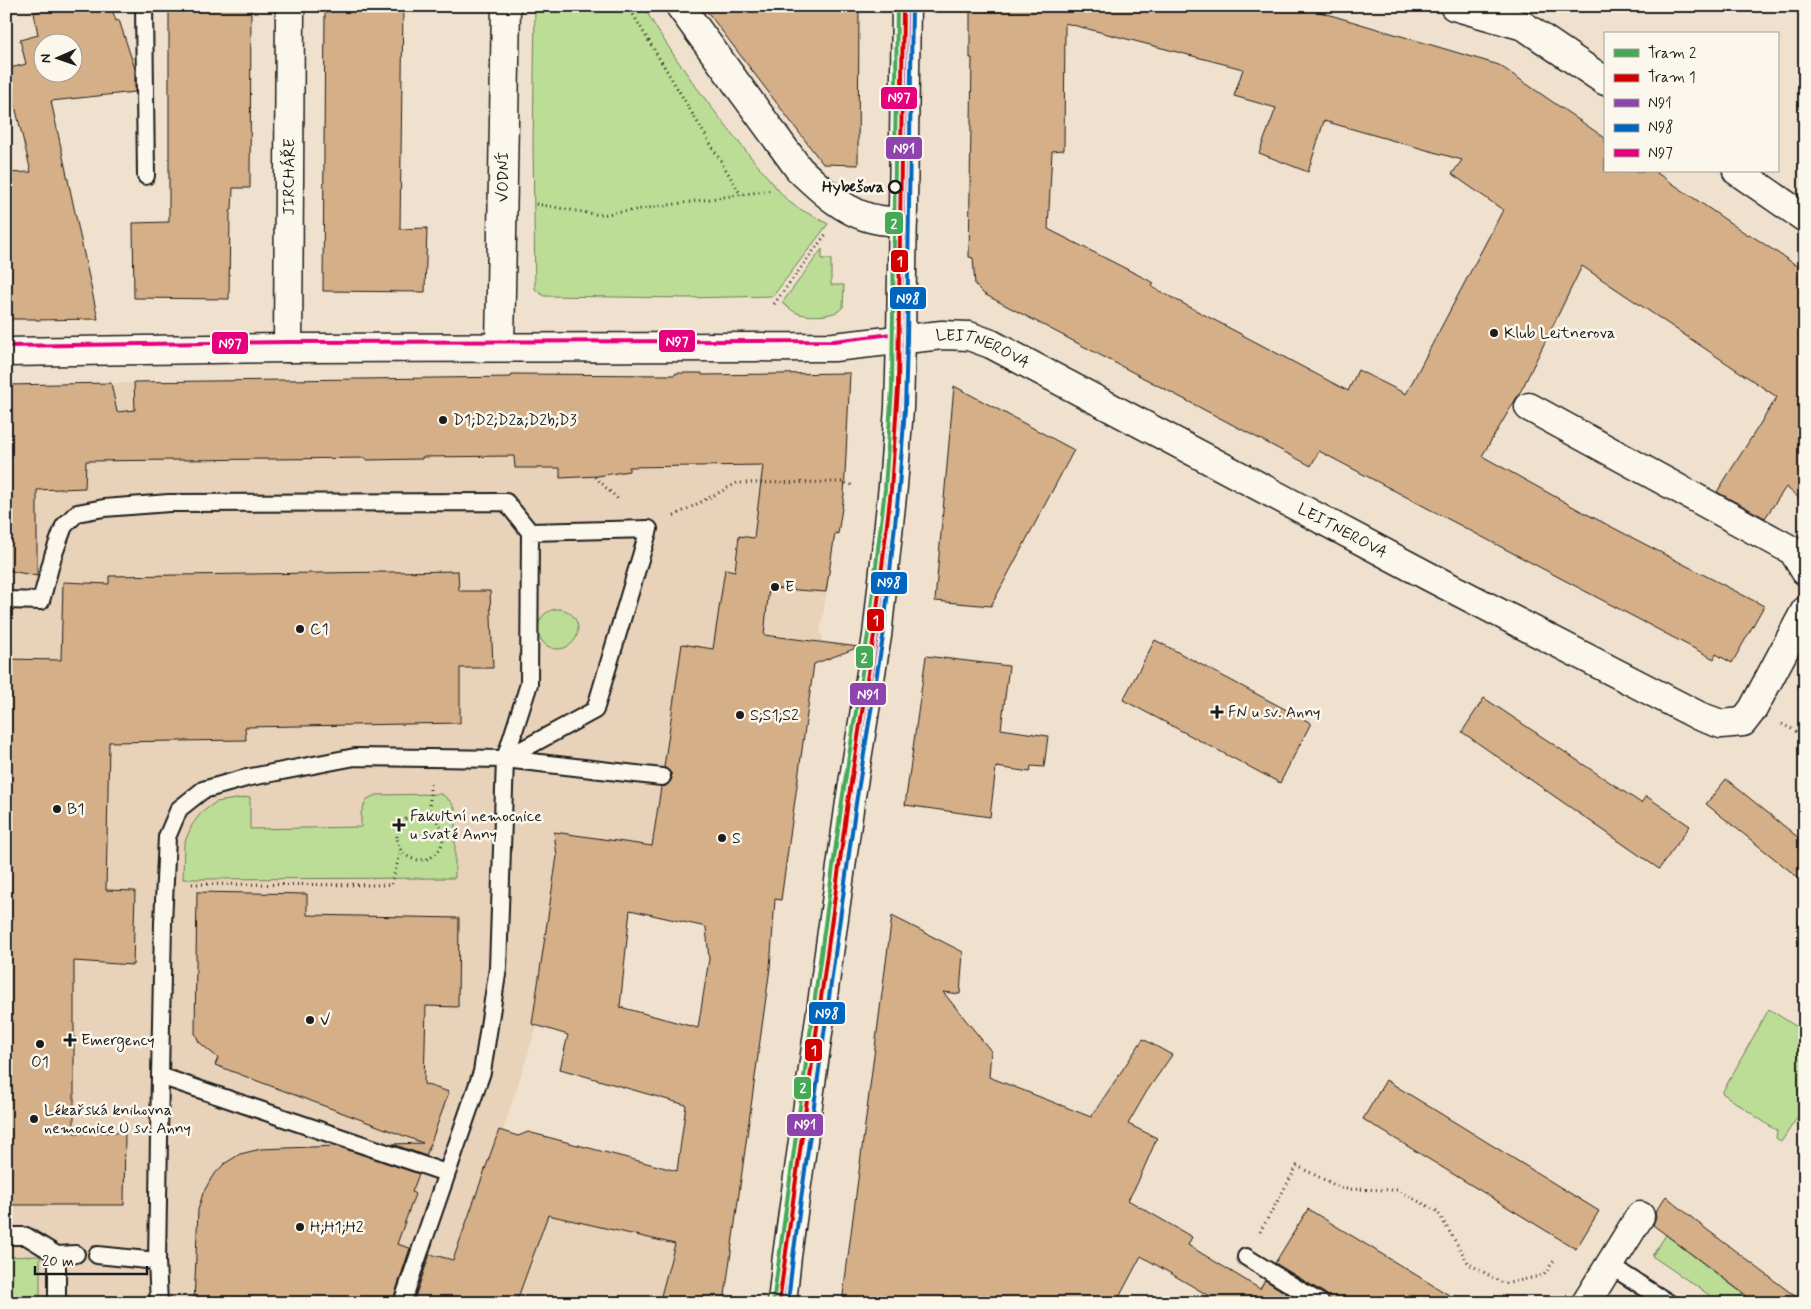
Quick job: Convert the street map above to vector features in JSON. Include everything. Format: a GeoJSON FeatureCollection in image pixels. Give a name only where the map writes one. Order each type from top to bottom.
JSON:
{"type":"FeatureCollection","features":[{"type":"Feature","properties":{"kind":"street","name":"JIRCHÁŘE"},"geometry":{"type":"LineString","coordinates":[[288,348],[290,6]]}},
{"type":"Feature","properties":{"kind":"street","name":"VODNÍ"},"geometry":{"type":"LineString","coordinates":[[500,347],[506,6]]}},
{"type":"Feature","properties":{"kind":"street"},"geometry":{"type":"LineString","coordinates":[[680,6],[799,169],[818,187],[847,208],[879,220],[903,222]]}},
{"type":"Feature","properties":{"kind":"street"},"geometry":{"type":"LineString","coordinates":[[782,1303],[850,802],[882,594],[898,425],[906,6]]}},
{"type":"Feature","properties":{"kind":"street"},"geometry":{"type":"LineString","coordinates":[[1454,6],[1524,26],[1604,80]]}},
{"type":"Feature","properties":{"kind":"street"},"geometry":{"type":"LineString","coordinates":[[1738,172],[1805,218]]}},
{"type":"Feature","properties":{"kind":"street","name":"LEITNEROVA"},"geometry":{"type":"LineString","coordinates":[[6,352],[288,348],[834,347],[942,335],[969,336],[991,344],[1428,576],[1699,716],[1721,724],[1743,722],[1753,709],[1805,611]]}},
{"type":"Feature","properties":{"kind":"street"},"geometry":{"type":"LineString","coordinates":[[1529,407],[1793,550],[1805,571]]}},
{"type":"Feature","properties":{"kind":"street"},"geometry":{"type":"LineString","coordinates":[[1586,1303],[1640,1216]]}},
{"type":"Feature","properties":{"kind":"lane"},"geometry":{"type":"LineString","coordinates":[[144,6],[146,176]]}},
{"type":"Feature","properties":{"kind":"lane"},"geometry":{"type":"LineString","coordinates":[[6,600],[41,601],[53,556],[64,526],[77,513],[104,508],[168,503],[506,502],[530,532],[529,684],[505,759],[498,968],[482,1072],[402,1303]]}},
{"type":"Feature","properties":{"kind":"lane"},"geometry":{"type":"LineString","coordinates":[[505,759],[595,710],[649,529],[530,532]]}},
{"type":"Feature","properties":{"kind":"lane"},"geometry":{"type":"LineString","coordinates":[[159,1303],[160,1076],[164,884],[167,837],[179,809],[203,790],[246,778],[354,758],[505,759],[662,777]]}},
{"type":"Feature","properties":{"kind":"lane"},"geometry":{"type":"LineString","coordinates":[[160,1076],[446,1173]]}},
{"type":"Feature","properties":{"kind":"lane"},"geometry":{"type":"LineString","coordinates":[[6,1236],[26,1236],[56,1255],[76,1254]]}},
{"type":"Feature","properties":{"kind":"lane"},"geometry":{"type":"LineString","coordinates":[[56,1255],[57,1303]]}},
{"type":"Feature","properties":{"kind":"lane"},"geometry":{"type":"LineString","coordinates":[[97,1255],[158,1261]]}},
{"type":"Feature","properties":{"kind":"lane"},"geometry":{"type":"LineString","coordinates":[[1246,1257],[1321,1303]]}},
{"type":"Feature","properties":{"kind":"lane"},"geometry":{"type":"LineString","coordinates":[[1609,1265],[1670,1303]]}},
{"type":"Feature","properties":{"kind":"path"},"geometry":{"type":"LineString","coordinates":[[628,6],[741,195]]}},
{"type":"Feature","properties":{"kind":"path"},"geometry":{"type":"LineString","coordinates":[[532,203],[600,215],[777,189]]}},
{"type":"Feature","properties":{"kind":"path"},"geometry":{"type":"LineString","coordinates":[[774,304],[826,233]]}},
{"type":"Feature","properties":{"kind":"path"},"geometry":{"type":"LineString","coordinates":[[649,529],[737,483],[841,482],[852,484]]}},
{"type":"Feature","properties":{"kind":"path"},"geometry":{"type":"LineString","coordinates":[[164,884],[391,885],[401,851],[398,843],[399,828],[403,821],[409,817],[424,814],[437,821],[444,834],[441,849],[429,859],[413,860],[401,851]]}},
{"type":"Feature","properties":{"kind":"path"},"geometry":{"type":"LineString","coordinates":[[1246,1257],[1297,1166],[1343,1189],[1397,1190],[1437,1211],[1468,1264],[1505,1284],[1544,1275],[1555,1259]]}},
{"type":"Feature","properties":{"kind":"shaded area","name":"Fakultní nemocnice u svaté Anny"},"geometry":{"type":"Polygon","coordinates":[[[676,373],[702,373],[702,375],[850,373],[846,465],[843,466],[836,533],[820,634],[823,635],[818,663],[814,665],[781,900],[557,856],[532,1024],[537,1026],[503,1131],[499,1130],[490,1159],[736,1219],[724,1303],[6,1303],[6,385],[511,377],[512,374],[675,375],[676,373]]]}},
{"type":"Feature","properties":{"kind":"green space"},"geometry":{"type":"Polygon","coordinates":[[[535,6],[643,6],[658,32],[710,106],[786,199],[796,207],[828,224],[773,296],[688,298],[544,296],[535,289],[533,144],[535,6]]]}},
{"type":"Feature","properties":{"kind":"green space"},"geometry":{"type":"Polygon","coordinates":[[[822,249],[822,259],[831,259],[831,285],[844,285],[843,307],[835,313],[823,315],[810,316],[797,313],[782,303],[822,249]]]}},
{"type":"Feature","properties":{"kind":"green space"},"geometry":{"type":"Polygon","coordinates":[[[558,609],[572,615],[578,629],[572,643],[558,649],[544,643],[538,629],[544,615],[558,609]]]}},
{"type":"Feature","properties":{"kind":"green space"},"geometry":{"type":"Polygon","coordinates":[[[441,794],[455,808],[455,878],[183,879],[184,844],[192,825],[201,813],[216,802],[250,797],[250,829],[361,827],[361,813],[367,799],[376,795],[441,794]]]}},
{"type":"Feature","properties":{"kind":"green space"},"geometry":{"type":"Polygon","coordinates":[[[1769,1009],[1803,1031],[1800,1039],[1805,1047],[1805,1106],[1781,1142],[1776,1138],[1777,1131],[1722,1093],[1769,1009]]]}},
{"type":"Feature","properties":{"kind":"green space"},"geometry":{"type":"Polygon","coordinates":[[[1666,1235],[1755,1303],[1721,1303],[1652,1256],[1666,1235]]]}},
{"type":"Feature","properties":{"kind":"green space"},"geometry":{"type":"Polygon","coordinates":[[[40,1256],[40,1303],[6,1303],[6,1257],[40,1256]]]}},
{"type":"Feature","properties":{"kind":"building"},"geometry":{"type":"Polygon","coordinates":[[[49,6],[111,6],[116,21],[119,20],[135,69],[135,92],[51,101],[98,319],[6,319],[6,173],[31,172],[6,69],[26,64],[20,40],[32,37],[32,82],[82,82],[82,32],[37,32],[34,13],[49,6]]]}},
{"type":"Feature","properties":{"kind":"building"},"geometry":{"type":"Polygon","coordinates":[[[169,6],[251,6],[250,188],[233,188],[232,210],[230,211],[229,299],[134,298],[133,223],[169,222],[169,6]]]}},
{"type":"Feature","properties":{"kind":"building"},"geometry":{"type":"Polygon","coordinates":[[[325,6],[403,6],[400,229],[427,228],[425,292],[323,291],[325,6]]]}},
{"type":"Feature","properties":{"kind":"building"},"geometry":{"type":"Polygon","coordinates":[[[703,6],[859,6],[858,165],[823,164],[703,6]]]}},
{"type":"Feature","properties":{"kind":"building"},"geometry":{"type":"Polygon","coordinates":[[[970,6],[1300,6],[1499,65],[1604,137],[1604,172],[1655,172],[1805,271],[1805,503],[1786,487],[1765,518],[1717,492],[1777,397],[1582,266],[1523,387],[1482,456],[1579,510],[1764,606],[1732,663],[1716,654],[1714,659],[1319,451],[1311,466],[984,294],[975,285],[973,258],[969,257],[972,58],[970,58],[970,6]],[[1065,23],[1064,150],[1052,151],[1048,229],[1154,283],[1152,287],[1348,391],[1358,370],[1406,394],[1503,210],[1452,174],[1462,160],[1324,121],[1308,172],[1259,153],[1276,108],[1234,96],[1243,69],[1065,23]]]}},
{"type":"Feature","properties":{"kind":"building"},"geometry":{"type":"Polygon","coordinates":[[[676,373],[702,373],[702,375],[850,373],[844,495],[838,534],[835,533],[826,592],[769,588],[764,635],[859,647],[814,664],[781,900],[775,899],[770,968],[724,1303],[659,1303],[675,1244],[548,1215],[516,1303],[413,1303],[430,1254],[453,1260],[499,1130],[518,1136],[528,1132],[677,1171],[686,1105],[560,1069],[568,1035],[532,1024],[557,856],[554,832],[652,846],[661,787],[666,786],[672,779],[671,773],[664,767],[682,644],[713,649],[725,569],[735,571],[739,536],[754,538],[763,465],[629,467],[629,471],[598,476],[560,478],[560,468],[515,468],[514,456],[366,460],[366,458],[86,461],[85,488],[37,490],[37,576],[6,570],[6,385],[111,383],[117,412],[135,410],[134,382],[511,377],[512,374],[675,375],[676,373]],[[630,910],[620,1007],[698,1028],[709,959],[706,927],[630,910]]]}},
{"type":"Feature","properties":{"kind":"building"},"geometry":{"type":"Polygon","coordinates":[[[954,386],[1074,450],[991,606],[935,601],[954,386]]]}},
{"type":"Feature","properties":{"kind":"building"},"geometry":{"type":"Polygon","coordinates":[[[458,571],[459,591],[490,591],[493,668],[460,668],[460,723],[245,727],[246,740],[109,742],[106,890],[135,891],[133,965],[74,961],[74,1133],[125,1132],[124,1205],[6,1205],[6,659],[61,660],[63,582],[109,584],[109,576],[458,571]]]}},
{"type":"Feature","properties":{"kind":"building","name":"FN u sv. Anny"},"geometry":{"type":"Polygon","coordinates":[[[1155,640],[1311,723],[1280,783],[1123,700],[1155,640]]]}},
{"type":"Feature","properties":{"kind":"building"},"geometry":{"type":"Polygon","coordinates":[[[926,656],[1009,666],[1001,729],[1048,736],[1044,767],[1031,766],[1030,772],[996,767],[990,817],[905,805],[926,656]]]}},
{"type":"Feature","properties":{"kind":"building"},"geometry":{"type":"Polygon","coordinates":[[[1484,698],[1641,803],[1646,796],[1690,826],[1659,869],[1462,732],[1484,698]]]}},
{"type":"Feature","properties":{"kind":"building"},"geometry":{"type":"Polygon","coordinates":[[[1726,779],[1805,843],[1805,883],[1706,804],[1726,779]]]}},
{"type":"Feature","properties":{"kind":"building","name":"V"},"geometry":{"type":"Polygon","coordinates":[[[197,892],[307,894],[307,915],[459,918],[458,1007],[426,1006],[424,1084],[449,1092],[426,1156],[393,1144],[423,1143],[215,1065],[218,1058],[199,1042],[195,1033],[197,892]]]}},
{"type":"Feature","properties":{"kind":"building"},"geometry":{"type":"Polygon","coordinates":[[[892,916],[963,952],[960,994],[943,992],[991,1051],[989,1077],[1091,1117],[1143,1039],[1172,1055],[1147,1091],[1128,1124],[1157,1138],[1128,1200],[1192,1237],[1188,1245],[1260,1289],[1265,1280],[1301,1303],[1221,1303],[1141,1256],[1116,1303],[842,1303],[892,916]]]}},
{"type":"Feature","properties":{"kind":"building"},"geometry":{"type":"Polygon","coordinates":[[[1386,1080],[1599,1211],[1576,1249],[1363,1119],[1386,1080]]]}},
{"type":"Feature","properties":{"kind":"building","name":"H;H1;H2"},"geometry":{"type":"Polygon","coordinates":[[[337,1146],[419,1174],[412,1192],[415,1194],[397,1244],[410,1248],[392,1303],[194,1303],[198,1210],[203,1193],[212,1177],[224,1164],[240,1154],[261,1149],[337,1146]]]}},
{"type":"Feature","properties":{"kind":"building"},"geometry":{"type":"Polygon","coordinates":[[[1666,1196],[1697,1222],[1804,1303],[1756,1303],[1653,1225],[1656,1217],[1655,1212],[1666,1196]]]}},
{"type":"Feature","properties":{"kind":"building"},"geometry":{"type":"Polygon","coordinates":[[[1308,1209],[1462,1303],[1331,1303],[1326,1294],[1275,1263],[1308,1209]]]}},
{"type":"Feature","properties":{"kind":"tram line","name":"2"},"geometry":{"type":"LineString","coordinates":[[773,1303],[842,801],[868,634],[885,489],[892,388],[897,6]]}},
{"type":"Feature","properties":{"kind":"tram line","name":"1"},"geometry":{"type":"LineString","coordinates":[[779,1303],[848,802],[874,635],[891,490],[898,388],[903,6]]}},
{"type":"Feature","properties":{"kind":"transit line","name":"N97"},"geometry":{"type":"LineString","coordinates":[[895,339],[900,6]]}},
{"type":"Feature","properties":{"kind":"transit line","name":"N91"},"geometry":{"type":"LineString","coordinates":[[782,1303],[850,802],[877,636],[893,486],[899,408],[901,339],[906,6]]}},
{"type":"Feature","properties":{"kind":"transit line","name":"N98"},"geometry":{"type":"LineString","coordinates":[[788,1303],[856,803],[883,637],[899,487],[905,408],[907,339],[912,6]]}},
{"type":"Feature","properties":{"kind":"transit line","name":"N97"},"geometry":{"type":"LineString","coordinates":[[6,346],[288,342],[834,341],[900,333]]}},
{"type":"Feature","properties":{"kind":"place","name":"Hybešova"},"geometry":{"type":"Point","coordinates":[895,187]}},
{"type":"Feature","properties":{"kind":"place","name":"Klub Leitnerova"},"geometry":{"type":"Point","coordinates":[1494,333]}},
{"type":"Feature","properties":{"kind":"place","name":"D1;D2;D2a;D2b;D3"},"geometry":{"type":"Point","coordinates":[443,420]}},
{"type":"Feature","properties":{"kind":"place","name":"E"},"geometry":{"type":"Point","coordinates":[775,587]}},
{"type":"Feature","properties":{"kind":"place","name":"C1"},"geometry":{"type":"Point","coordinates":[300,629]}},
{"type":"Feature","properties":{"kind":"place","name":"FN u sv. Anny"},"geometry":{"type":"Point","coordinates":[1217,712]}},
{"type":"Feature","properties":{"kind":"place","name":"S;S1;S2"},"geometry":{"type":"Point","coordinates":[740,715]}},
{"type":"Feature","properties":{"kind":"place","name":"B1"},"geometry":{"type":"Point","coordinates":[57,809]}},
{"type":"Feature","properties":{"kind":"place","name":"Fakultní nemocnice u svaté Anny"},"geometry":{"type":"Point","coordinates":[399,825]}},
{"type":"Feature","properties":{"kind":"place","name":"S"},"geometry":{"type":"Point","coordinates":[722,838]}},
{"type":"Feature","properties":{"kind":"place","name":"V"},"geometry":{"type":"Point","coordinates":[310,1020]}},
{"type":"Feature","properties":{"kind":"place","name":"Emergency"},"geometry":{"type":"Point","coordinates":[70,1040]}},
{"type":"Feature","properties":{"kind":"place","name":"O1"},"geometry":{"type":"Point","coordinates":[40,1044]}},
{"type":"Feature","properties":{"kind":"place","name":"Lékařská knihovna nemocnice U sv. Anny"},"geometry":{"type":"Point","coordinates":[34,1119]}},
{"type":"Feature","properties":{"kind":"place","name":"H;H1;H2"},"geometry":{"type":"Point","coordinates":[300,1227]}}]}
